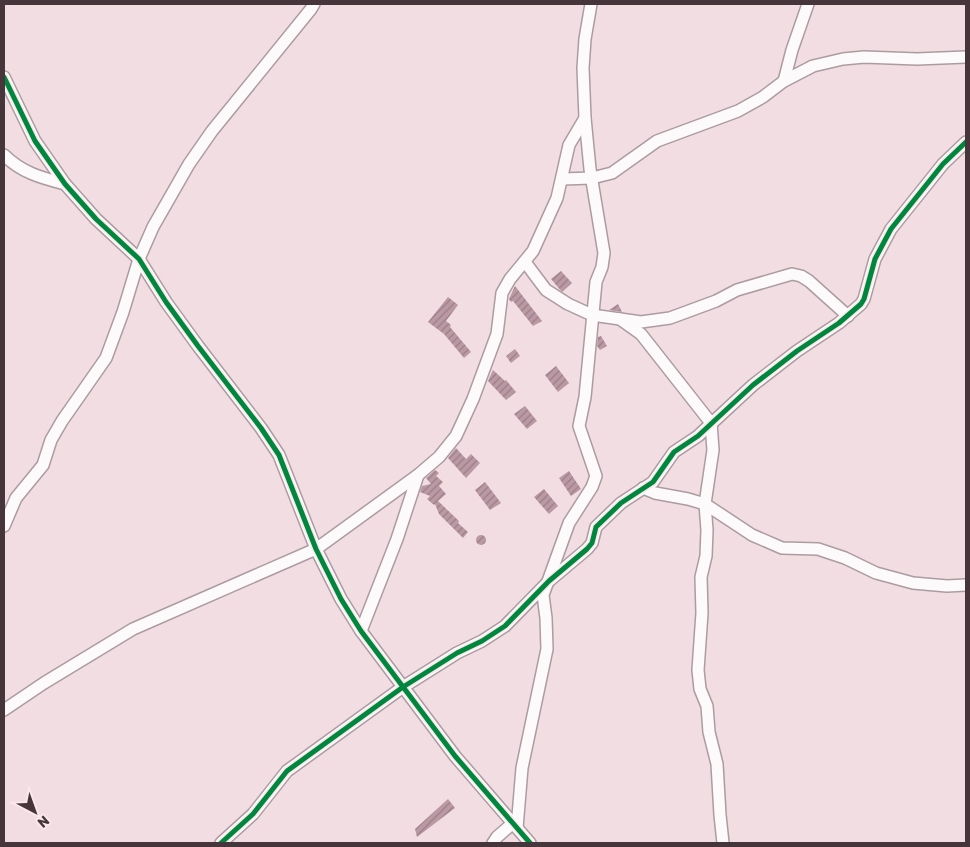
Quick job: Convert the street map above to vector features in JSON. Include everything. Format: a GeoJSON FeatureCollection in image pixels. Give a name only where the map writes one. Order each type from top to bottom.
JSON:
{"type":"FeatureCollection","features":[{"type":"Feature","properties":{"kind":"street"},"geometry":{"type":"LineString","coordinates":[[4,526],[16,498],[43,465],[51,440],[62,421],[106,358],[123,312],[138,259],[153,227],[189,164],[212,131],[314,4]]}},
{"type":"Feature","properties":{"kind":"street"},"geometry":{"type":"LineString","coordinates":[[515,826],[522,768],[547,650],[544,592],[570,523],[592,487],[596,476],[579,426],[585,396],[596,282],[602,267],[604,253],[585,118],[583,68],[585,39],[591,4]]}},
{"type":"Feature","properties":{"kind":"street"},"geometry":{"type":"LineString","coordinates":[[784,81],[792,50],[808,4]]}},
{"type":"Feature","properties":{"kind":"street"},"geometry":{"type":"LineString","coordinates":[[562,179],[592,178],[612,174],[657,141],[738,111],[763,97],[784,81],[813,66],[843,59],[966,57]]}},
{"type":"Feature","properties":{"kind":"street"},"geometry":{"type":"LineString","coordinates":[[4,77],[35,141],[65,184],[96,219],[138,259],[171,309],[261,428],[279,455],[316,549],[341,599],[362,632],[455,756],[530,843]]}},
{"type":"Feature","properties":{"kind":"street"},"geometry":{"type":"LineString","coordinates":[[4,710],[44,683],[134,629],[316,549],[418,475],[439,457],[456,436],[473,399],[497,334],[502,293],[510,279],[533,251],[557,198],[569,146],[585,118]]}},
{"type":"Feature","properties":{"kind":"street"},"geometry":{"type":"LineString","coordinates":[[220,843],[253,814],[287,772],[403,687],[499,630],[549,581],[587,549],[592,543],[596,527],[608,514],[656,478],[674,452],[698,436],[753,385],[796,351],[848,316],[864,299],[875,259],[891,229],[937,171],[966,142]]}},
{"type":"Feature","properties":{"kind":"street"},"geometry":{"type":"LineString","coordinates":[[4,155],[13,165],[24,171],[65,184]]}},
{"type":"Feature","properties":{"kind":"street"},"geometry":{"type":"LineString","coordinates":[[525,262],[546,290],[568,304],[592,315],[641,322],[670,318],[716,302],[738,290],[792,274],[801,276],[809,281],[848,316]]}},
{"type":"Feature","properties":{"kind":"street"},"geometry":{"type":"LineString","coordinates":[[620,319],[641,334],[654,353],[711,423],[713,450],[705,504],[706,556],[701,577],[702,613],[698,670],[700,689],[707,706],[717,764],[723,843]]}},
{"type":"Feature","properties":{"kind":"street"},"geometry":{"type":"LineString","coordinates":[[362,632],[397,539],[418,475]]}},
{"type":"Feature","properties":{"kind":"street"},"geometry":{"type":"LineString","coordinates":[[643,488],[655,493],[705,504],[752,536],[782,548],[818,549],[845,558],[876,573],[913,583],[947,586],[966,585]]}},
{"type":"Feature","properties":{"kind":"street"},"geometry":{"type":"LineString","coordinates":[[493,843],[497,837],[515,826]]}},
{"type":"Feature","properties":{"kind":"building"},"geometry":{"type":"Polygon","coordinates":[[[561,271],[572,283],[562,292],[551,279],[561,271]]]}},
{"type":"Feature","properties":{"kind":"building"},"geometry":{"type":"Polygon","coordinates":[[[515,286],[542,321],[533,326],[513,301],[511,302],[509,299],[515,286]]]}},
{"type":"Feature","properties":{"kind":"building"},"geometry":{"type":"Polygon","coordinates":[[[448,297],[458,305],[446,321],[471,352],[464,358],[444,334],[428,322],[448,297]]]}},
{"type":"Feature","properties":{"kind":"building"},"geometry":{"type":"Polygon","coordinates":[[[618,304],[622,312],[609,310],[618,304]]]}},
{"type":"Feature","properties":{"kind":"building"},"geometry":{"type":"Polygon","coordinates":[[[601,336],[607,346],[600,350],[597,346],[598,337],[601,336]]]}},
{"type":"Feature","properties":{"kind":"building"},"geometry":{"type":"Polygon","coordinates":[[[515,349],[520,356],[511,363],[506,356],[515,349]]]}},
{"type":"Feature","properties":{"kind":"building"},"geometry":{"type":"Polygon","coordinates":[[[556,366],[569,383],[558,392],[545,375],[556,366]]]}},
{"type":"Feature","properties":{"kind":"building"},"geometry":{"type":"Polygon","coordinates":[[[493,370],[506,380],[516,392],[506,400],[488,381],[493,370]]]}},
{"type":"Feature","properties":{"kind":"building"},"geometry":{"type":"Polygon","coordinates":[[[525,406],[537,421],[527,429],[514,414],[525,406]]]}},
{"type":"Feature","properties":{"kind":"building"},"geometry":{"type":"Polygon","coordinates":[[[456,448],[466,459],[471,454],[480,463],[466,478],[448,458],[456,448]]]}},
{"type":"Feature","properties":{"kind":"building"},"geometry":{"type":"Polygon","coordinates":[[[435,470],[439,473],[436,476],[443,482],[439,486],[446,494],[438,501],[468,532],[463,538],[439,514],[435,504],[427,499],[430,496],[420,492],[422,486],[431,484],[426,478],[435,470]]]}},
{"type":"Feature","properties":{"kind":"building"},"geometry":{"type":"Polygon","coordinates":[[[569,471],[581,489],[571,496],[559,478],[569,471]]]}},
{"type":"Feature","properties":{"kind":"building"},"geometry":{"type":"Polygon","coordinates":[[[485,482],[501,503],[490,510],[475,490],[485,482]]]}},
{"type":"Feature","properties":{"kind":"building"},"geometry":{"type":"Polygon","coordinates":[[[544,489],[558,506],[549,514],[534,497],[544,489]]]}},
{"type":"Feature","properties":{"kind":"building"},"geometry":{"type":"Polygon","coordinates":[[[479,535],[483,535],[486,540],[483,545],[479,545],[476,542],[476,538],[479,535]]]}},
{"type":"Feature","properties":{"kind":"building"},"geometry":{"type":"Polygon","coordinates":[[[448,799],[455,808],[417,837],[415,829],[448,799]]]}},
{"type":"Feature","properties":{"kind":"cycle path"},"geometry":{"type":"LineString","coordinates":[[4,77],[35,141],[65,184],[96,219],[139,259],[166,302],[261,428],[279,455],[316,549],[341,599],[361,631],[455,756],[530,843]]}},
{"type":"Feature","properties":{"kind":"cycle path"},"geometry":{"type":"LineString","coordinates":[[221,843],[253,814],[287,771],[403,687],[505,626],[549,581],[587,549],[592,543],[596,527],[621,503],[653,482],[674,452],[698,436],[753,385],[797,351],[839,323],[861,304],[875,259],[891,229],[943,164],[966,142]]}}]}
